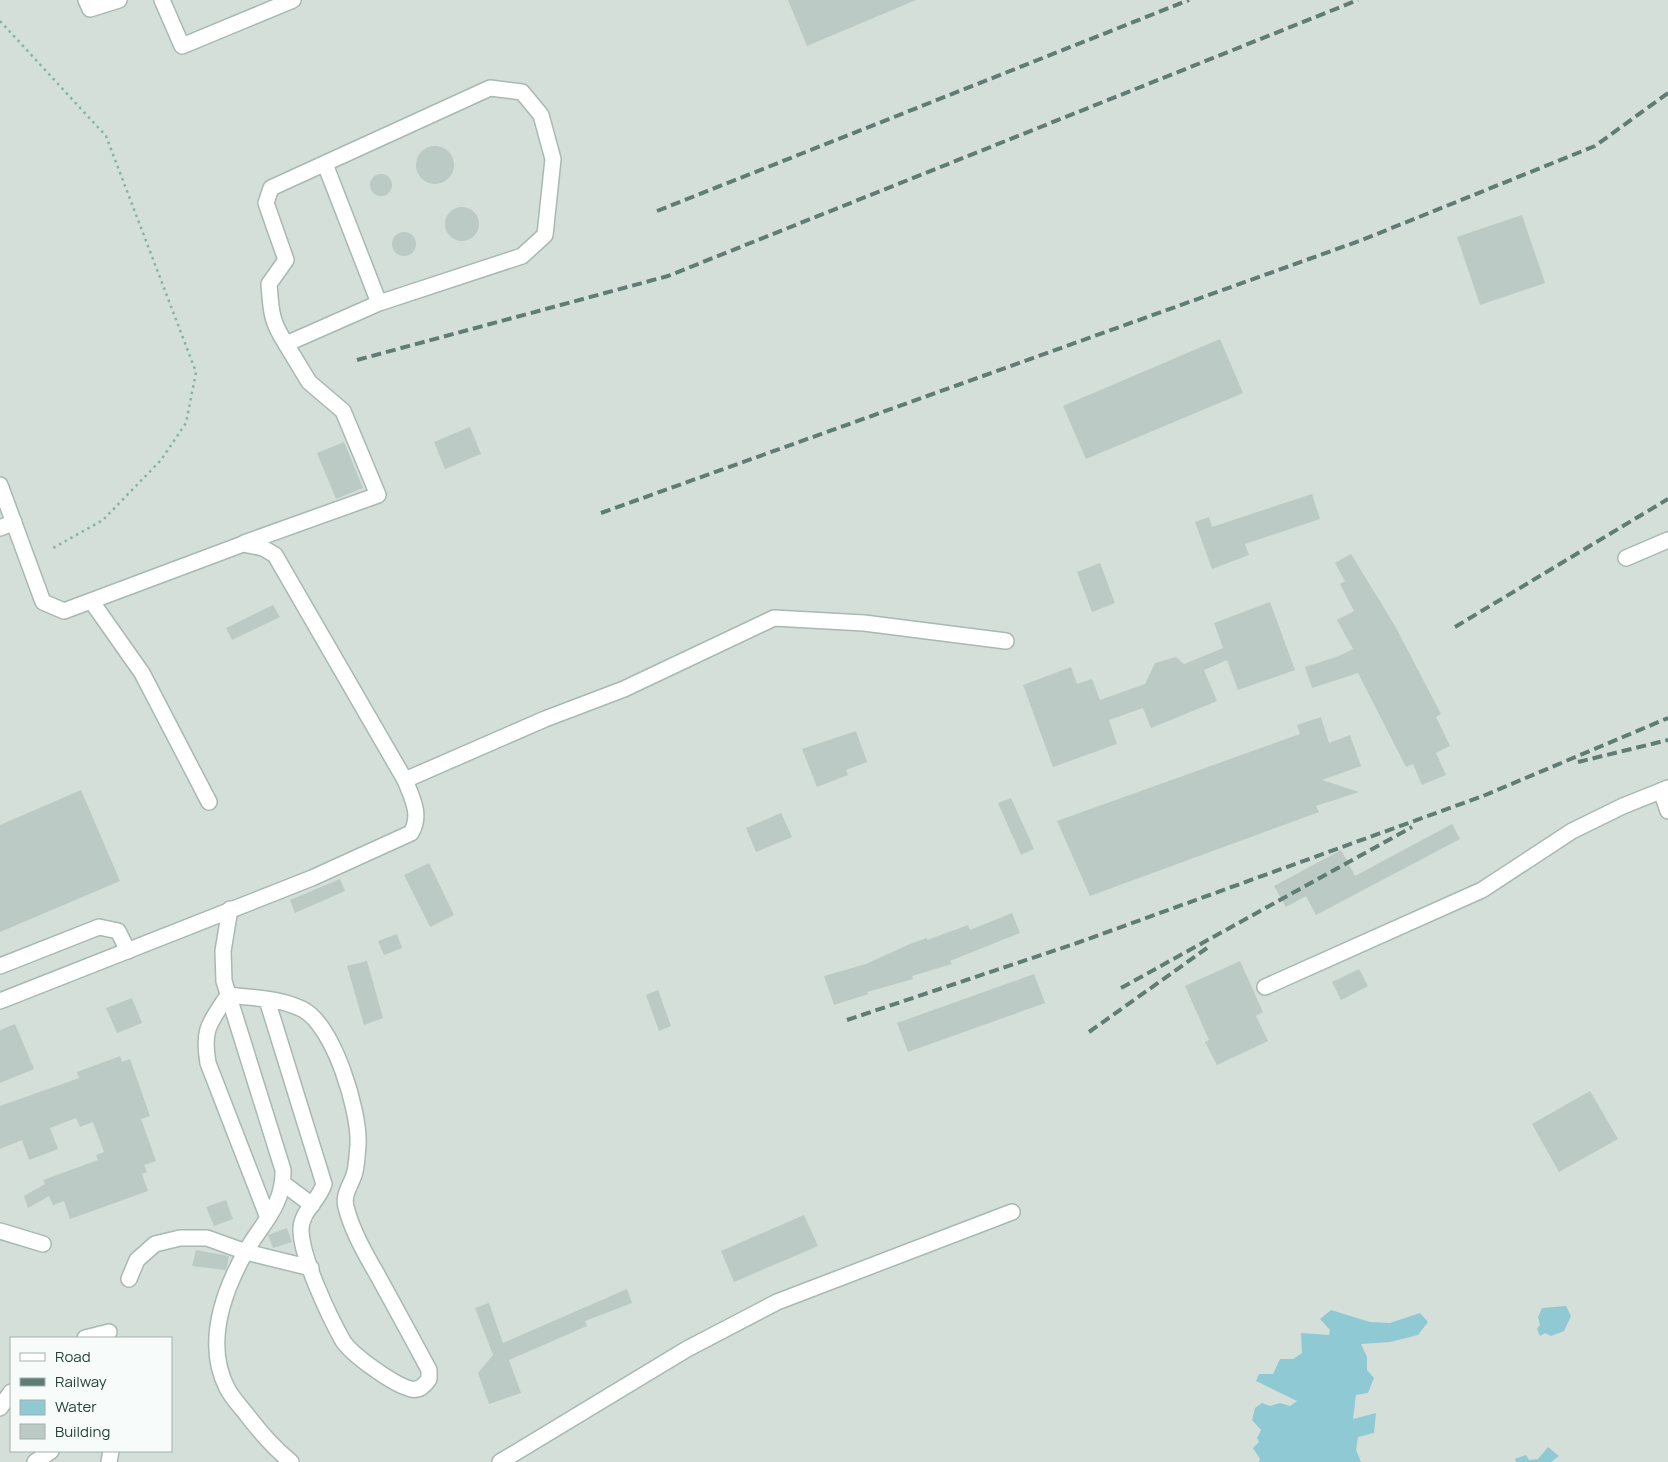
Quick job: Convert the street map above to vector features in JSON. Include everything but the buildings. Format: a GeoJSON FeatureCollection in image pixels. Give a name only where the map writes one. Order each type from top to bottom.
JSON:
{"type":"FeatureCollection","features":[{"type":"Feature","properties":{"kind":"street"},"geometry":{"type":"LineString","coordinates":[[86,0],[90,9],[118,0]]}},
{"type":"Feature","properties":{"kind":"street"},"geometry":{"type":"LineString","coordinates":[[162,0],[182,46],[293,0]]}},
{"type":"Feature","properties":{"kind":"street"},"geometry":{"type":"LineString","coordinates":[[0,485],[43,602],[64,611],[378,495],[343,411],[309,382],[273,324],[269,284],[286,260],[266,203],[271,188],[490,88],[522,92],[540,115],[553,159],[545,235],[522,256],[379,303],[286,344]]}},
{"type":"Feature","properties":{"kind":"street"},"geometry":{"type":"LineString","coordinates":[[325,164],[379,303]]}},
{"type":"Feature","properties":{"kind":"street"},"geometry":{"type":"LineString","coordinates":[[0,528],[14,522]]}},
{"type":"Feature","properties":{"kind":"street"},"geometry":{"type":"LineString","coordinates":[[1626,558],[1668,540]]}},
{"type":"Feature","properties":{"kind":"street"},"geometry":{"type":"LineString","coordinates":[[0,1001],[312,878],[411,833],[416,825],[417,813],[405,780],[275,555],[263,548],[243,544]]}},
{"type":"Feature","properties":{"kind":"street"},"geometry":{"type":"LineString","coordinates":[[92,602],[142,673],[209,802]]}},
{"type":"Feature","properties":{"kind":"street"},"geometry":{"type":"LineString","coordinates":[[405,780],[545,719],[624,688],[774,618],[864,623],[1006,641]]}},
{"type":"Feature","properties":{"kind":"street"},"geometry":{"type":"LineString","coordinates":[[1265,987],[1482,890],[1572,831],[1623,806],[1664,790],[1668,811]]}},
{"type":"Feature","properties":{"kind":"street"},"geometry":{"type":"LineString","coordinates":[[230,909],[222,963],[224,981],[283,1170],[284,1184],[281,1196],[246,1252],[220,1311],[215,1339],[218,1363],[227,1388],[270,1445],[292,1462]]}},
{"type":"Feature","properties":{"kind":"street"},"geometry":{"type":"LineString","coordinates":[[0,966],[98,927],[118,931],[128,951]]}},
{"type":"Feature","properties":{"kind":"street"},"geometry":{"type":"LineString","coordinates":[[228,995],[266,1000],[290,1004],[305,1010],[316,1020],[337,1052],[354,1110],[358,1144],[354,1176],[345,1192],[346,1207],[364,1251],[429,1370],[430,1379],[423,1386],[412,1390],[385,1378],[344,1343],[304,1251],[301,1229],[305,1214],[321,1194],[324,1184],[266,1000]]}},
{"type":"Feature","properties":{"kind":"street"},"geometry":{"type":"LineString","coordinates":[[228,995],[208,1026],[204,1042],[208,1063],[268,1218]]}},
{"type":"Feature","properties":{"kind":"street"},"geometry":{"type":"LineString","coordinates":[[284,1184],[312,1205]]}},
{"type":"Feature","properties":{"kind":"street"},"geometry":{"type":"LineString","coordinates":[[500,1462],[687,1348],[777,1302],[1012,1212]]}},
{"type":"Feature","properties":{"kind":"street"},"geometry":{"type":"LineString","coordinates":[[0,1231],[43,1244]]}},
{"type":"Feature","properties":{"kind":"street"},"geometry":{"type":"LineString","coordinates":[[130,1279],[137,1260],[155,1244],[180,1238],[207,1238],[246,1252],[311,1268]]}},
{"type":"Feature","properties":{"kind":"street"},"geometry":{"type":"LineString","coordinates":[[89,1337],[109,1332]]}},
{"type":"Feature","properties":{"kind":"street"},"geometry":{"type":"LineString","coordinates":[[0,1408],[10,1393]]}},
{"type":"Feature","properties":{"kind":"street"},"geometry":{"type":"LineString","coordinates":[[35,1462],[50,1452]]}},
{"type":"Feature","properties":{"kind":"path"},"geometry":{"type":"LineString","coordinates":[[0,21],[106,136],[196,372],[186,423],[161,460],[103,520],[53,548]]}},
{"type":"Feature","properties":{"kind":"shaded area"},"geometry":{"type":"Polygon","coordinates":[[[0,0],[1668,0],[1668,1462],[0,1462],[0,0]]]}},
{"type":"Feature","properties":{"kind":"water"},"geometry":{"type":"Polygon","coordinates":[[[1566,1306],[1571,1316],[1564,1331],[1551,1336],[1545,1333],[1540,1336],[1537,1329],[1540,1325],[1538,1317],[1542,1308],[1566,1306]]]}},
{"type":"Feature","properties":{"kind":"water"},"geometry":{"type":"Polygon","coordinates":[[[1331,1310],[1370,1322],[1390,1323],[1420,1313],[1428,1322],[1418,1335],[1390,1342],[1361,1344],[1367,1357],[1367,1370],[1374,1378],[1368,1393],[1356,1395],[1353,1419],[1376,1413],[1374,1433],[1358,1437],[1356,1450],[1361,1462],[1259,1462],[1260,1459],[1253,1448],[1259,1442],[1257,1438],[1261,1430],[1252,1420],[1255,1408],[1262,1403],[1270,1406],[1280,1403],[1290,1406],[1297,1401],[1256,1381],[1259,1374],[1273,1374],[1280,1359],[1293,1359],[1302,1353],[1301,1333],[1329,1335],[1330,1330],[1320,1319],[1331,1310]]]}},
{"type":"Feature","properties":{"kind":"water"},"geometry":{"type":"Polygon","coordinates":[[[1548,1447],[1559,1456],[1551,1462],[1516,1462],[1515,1459],[1526,1455],[1529,1460],[1538,1459],[1548,1447]]]}},
{"type":"Feature","properties":{"kind":"railway"},"geometry":{"type":"LineString","coordinates":[[657,211],[1189,0]]}},
{"type":"Feature","properties":{"kind":"railway"},"geometry":{"type":"LineString","coordinates":[[357,360],[668,276],[1358,0]]}},
{"type":"Feature","properties":{"kind":"railway"},"geometry":{"type":"LineString","coordinates":[[601,513],[1362,240],[1595,146],[1668,93]]}},
{"type":"Feature","properties":{"kind":"railway"},"geometry":{"type":"LineString","coordinates":[[1455,627],[1668,499]]}},
{"type":"Feature","properties":{"kind":"railway"},"geometry":{"type":"LineString","coordinates":[[847,1020],[1077,943],[1483,796],[1668,718]]}},
{"type":"Feature","properties":{"kind":"railway"},"geometry":{"type":"LineString","coordinates":[[1578,762],[1668,740]]}},
{"type":"Feature","properties":{"kind":"railway"},"geometry":{"type":"LineString","coordinates":[[1121,988],[1412,827]]}},
{"type":"Feature","properties":{"kind":"railway"},"geometry":{"type":"LineString","coordinates":[[1089,1032],[1207,948]]}}]}
